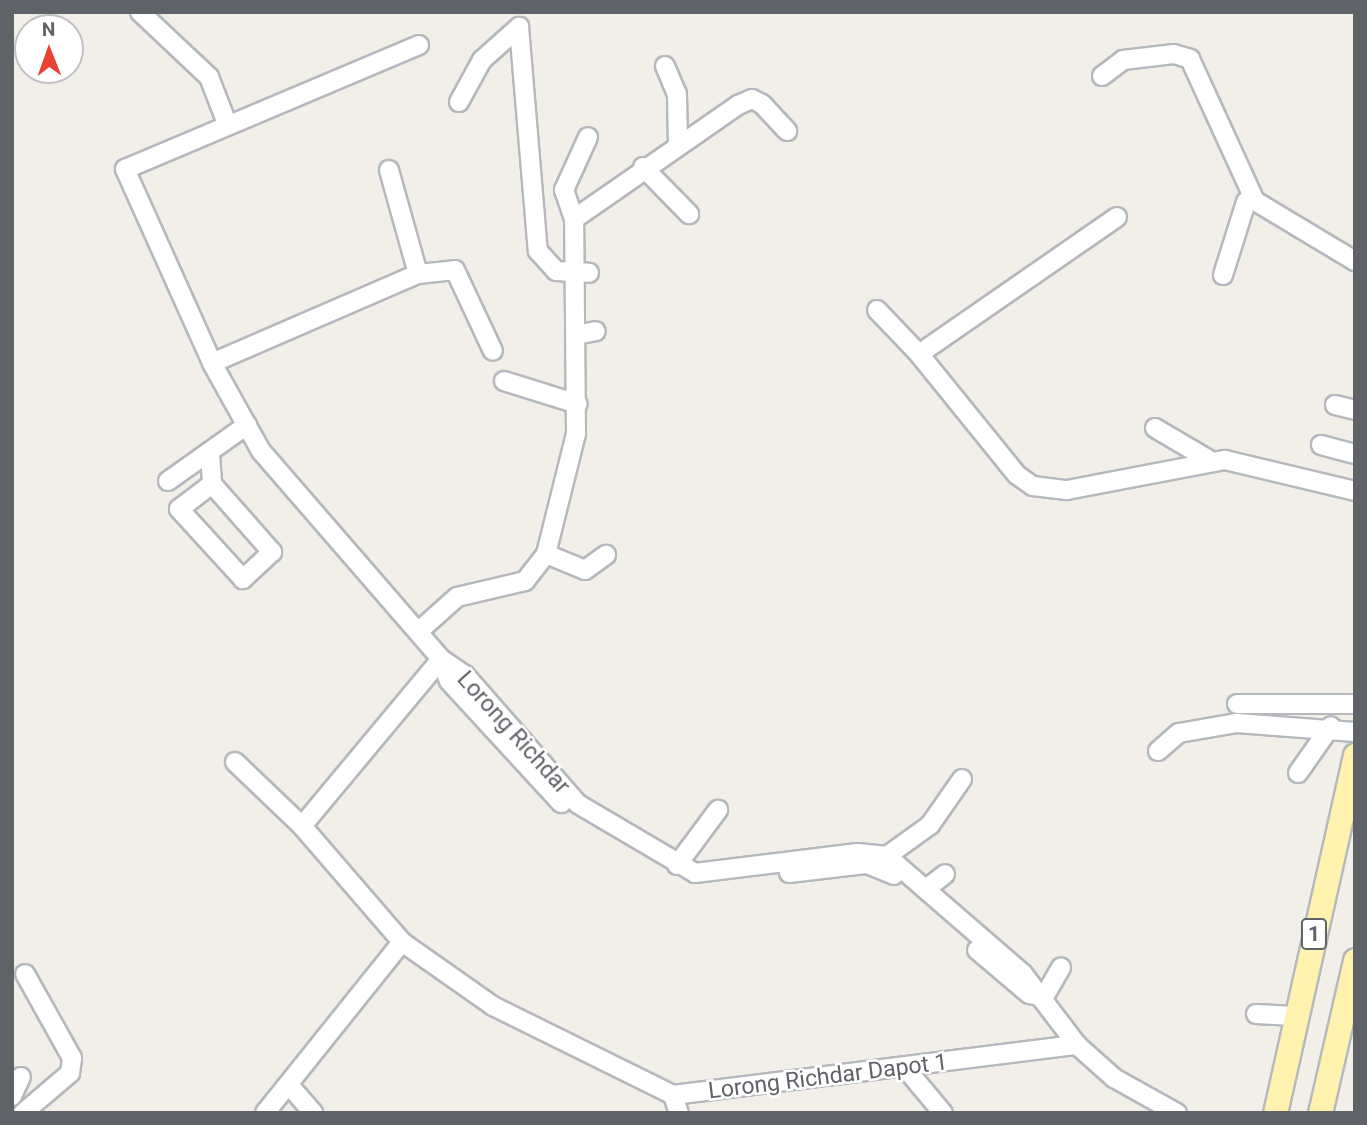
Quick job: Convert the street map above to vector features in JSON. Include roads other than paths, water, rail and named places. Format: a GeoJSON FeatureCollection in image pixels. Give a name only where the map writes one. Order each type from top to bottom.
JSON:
{"type":"FeatureCollection","features":[{"type":"Feature","properties":{"kind":"main road","name":"1"},"geometry":{"type":"LineString","coordinates":[[1275,1113],[1355,755]]}},
{"type":"Feature","properties":{"kind":"main road","name":"1"},"geometry":{"type":"LineString","coordinates":[[1320,1113],[1355,960]]}},
{"type":"Feature","properties":{"kind":"street"},"geometry":{"type":"LineString","coordinates":[[140,12],[209,77],[226,121]]}},
{"type":"Feature","properties":{"kind":"street"},"geometry":{"type":"LineString","coordinates":[[459,102],[482,60],[519,27],[538,251],[545,264],[570,275],[589,273]]}},
{"type":"Feature","properties":{"kind":"street"},"geometry":{"type":"LineString","coordinates":[[302,826],[441,659],[261,451],[212,363],[125,169],[226,121],[419,45]]}},
{"type":"Feature","properties":{"kind":"street"},"geometry":{"type":"LineString","coordinates":[[1102,76],[1122,60],[1174,54],[1191,59],[1244,201],[1223,275]]}},
{"type":"Feature","properties":{"kind":"street"},"geometry":{"type":"LineString","coordinates":[[665,66],[677,94],[678,144]]}},
{"type":"Feature","properties":{"kind":"street"},"geometry":{"type":"LineString","coordinates":[[574,219],[643,167],[752,99],[787,131]]}},
{"type":"Feature","properties":{"kind":"street"},"geometry":{"type":"LineString","coordinates":[[419,631],[457,597],[525,581],[546,554],[578,404],[576,335],[570,275],[574,219],[564,190],[588,137]]}},
{"type":"Feature","properties":{"kind":"street"},"geometry":{"type":"LineString","coordinates":[[643,167],[689,214]]}},
{"type":"Feature","properties":{"kind":"street"},"geometry":{"type":"LineString","coordinates":[[389,170],[418,274]]}},
{"type":"Feature","properties":{"kind":"street"},"geometry":{"type":"LineString","coordinates":[[1244,201],[1355,261]]}},
{"type":"Feature","properties":{"kind":"street"},"geometry":{"type":"LineString","coordinates":[[919,354],[1118,217]]}},
{"type":"Feature","properties":{"kind":"street"},"geometry":{"type":"LineString","coordinates":[[212,363],[418,274],[455,270],[493,351]]}},
{"type":"Feature","properties":{"kind":"street"},"geometry":{"type":"LineString","coordinates":[[877,310],[919,354],[1033,486],[1066,490],[1211,461]]}},
{"type":"Feature","properties":{"kind":"street"},"geometry":{"type":"LineString","coordinates":[[576,335],[596,331]]}},
{"type":"Feature","properties":{"kind":"street"},"geometry":{"type":"LineString","coordinates":[[504,381],[578,404]]}},
{"type":"Feature","properties":{"kind":"street"},"geometry":{"type":"LineString","coordinates":[[1335,405],[1355,410]]}},
{"type":"Feature","properties":{"kind":"street"},"geometry":{"type":"LineString","coordinates":[[168,481],[210,454],[247,425]]}},
{"type":"Feature","properties":{"kind":"street"},"geometry":{"type":"LineString","coordinates":[[1155,428],[1211,461],[1355,491]]}},
{"type":"Feature","properties":{"kind":"street"},"geometry":{"type":"LineString","coordinates":[[1321,445],[1355,454]]}},
{"type":"Feature","properties":{"kind":"street"},"geometry":{"type":"LineString","coordinates":[[210,454],[212,484]]}},
{"type":"Feature","properties":{"kind":"street"},"geometry":{"type":"LineString","coordinates":[[185,471],[212,484],[272,552],[243,579],[180,509],[212,484]]}},
{"type":"Feature","properties":{"kind":"street"},"geometry":{"type":"LineString","coordinates":[[546,554],[585,570],[606,555]]}},
{"type":"Feature","properties":{"kind":"street","name":"Lorong Richdar"},"geometry":{"type":"LineString","coordinates":[[441,659],[465,675],[578,804],[677,865],[695,873],[858,853],[887,856],[1044,997],[1077,1045],[1114,1078],[1177,1113]]}},
{"type":"Feature","properties":{"kind":"street","name":"Lorong Richdar"},"geometry":{"type":"LineString","coordinates":[[441,659],[449,681],[567,809],[691,883],[880,865],[1016,985],[1044,997]]}},
{"type":"Feature","properties":{"kind":"street"},"geometry":{"type":"LineString","coordinates":[[1237,704],[1355,704]]}},
{"type":"Feature","properties":{"kind":"street"},"geometry":{"type":"LineString","coordinates":[[1158,751],[1179,733],[1202,727],[1331,726],[1355,732]]}},
{"type":"Feature","properties":{"kind":"street"},"geometry":{"type":"LineString","coordinates":[[1298,773],[1331,726]]}},
{"type":"Feature","properties":{"kind":"street"},"geometry":{"type":"LineString","coordinates":[[235,762],[302,826],[402,942],[493,1006],[673,1095],[679,1113]]}},
{"type":"Feature","properties":{"kind":"street"},"geometry":{"type":"LineString","coordinates":[[887,856],[930,825],[962,779]]}},
{"type":"Feature","properties":{"kind":"street"},"geometry":{"type":"LineString","coordinates":[[677,865],[718,810]]}},
{"type":"Feature","properties":{"kind":"street"},"geometry":{"type":"LineString","coordinates":[[926,889],[945,874]]}},
{"type":"Feature","properties":{"kind":"street"},"geometry":{"type":"LineString","coordinates":[[265,1113],[402,942]]}},
{"type":"Feature","properties":{"kind":"street"},"geometry":{"type":"LineString","coordinates":[[1044,997],[1061,967]]}},
{"type":"Feature","properties":{"kind":"street"},"geometry":{"type":"LineString","coordinates":[[23,1113],[70,1073],[72,1058],[25,974]]}},
{"type":"Feature","properties":{"kind":"street"},"geometry":{"type":"LineString","coordinates":[[1256,1014],[1295,1016]]}},
{"type":"Feature","properties":{"kind":"street","name":"Lorong Richdar Dapot 1"},"geometry":{"type":"LineString","coordinates":[[673,1095],[907,1070],[1077,1045]]}},
{"type":"Feature","properties":{"kind":"street"},"geometry":{"type":"LineString","coordinates":[[907,1070],[943,1113]]}},
{"type":"Feature","properties":{"kind":"street"},"geometry":{"type":"LineString","coordinates":[[12,1096],[21,1077]]}},
{"type":"Feature","properties":{"kind":"street"},"geometry":{"type":"LineString","coordinates":[[289,1085],[313,1113]]}}]}
